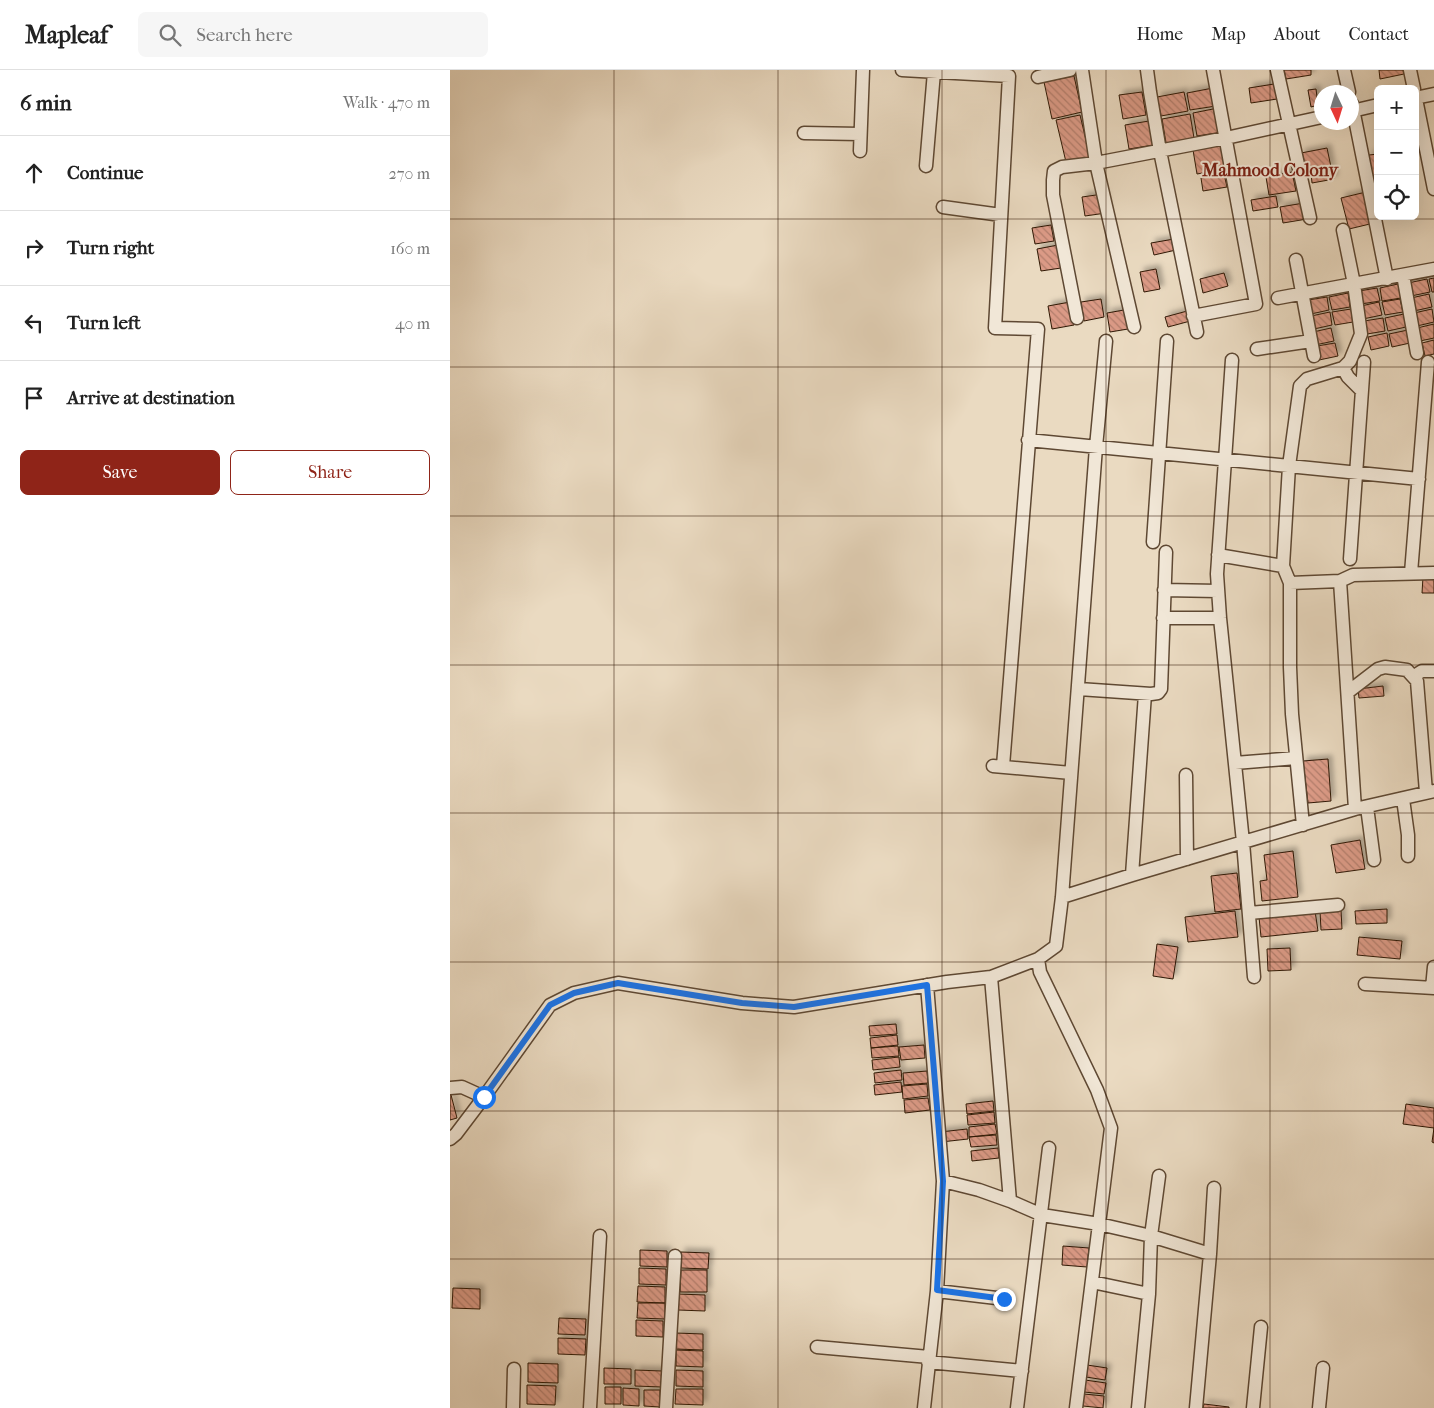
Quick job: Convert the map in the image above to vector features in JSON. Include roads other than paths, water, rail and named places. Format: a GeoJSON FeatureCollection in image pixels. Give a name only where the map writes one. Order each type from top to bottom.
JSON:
{"type":"FeatureCollection","features":[{"type":"Feature","properties":{"kind":"street"},"geometry":{"type":"LineString","coordinates":[[860,151],[862,70]]}},
{"type":"Feature","properties":{"kind":"street"},"geometry":{"type":"LineString","coordinates":[[902,70],[1009,76],[995,328],[1038,329],[998,766],[1071,774]]}},
{"type":"Feature","properties":{"kind":"street"},"geometry":{"type":"LineString","coordinates":[[1038,77],[1070,70]]}},
{"type":"Feature","properties":{"kind":"street"},"geometry":{"type":"LineString","coordinates":[[1082,70],[1096,163],[1134,327]]}},
{"type":"Feature","properties":{"kind":"street"},"geometry":{"type":"LineString","coordinates":[[1147,70],[1160,151],[1197,332]]}},
{"type":"Feature","properties":{"kind":"street"},"geometry":{"type":"LineString","coordinates":[[1194,316],[1256,304],[1213,70]]}},
{"type":"Feature","properties":{"kind":"street"},"geometry":{"type":"LineString","coordinates":[[1277,70],[1310,218]]}},
{"type":"Feature","properties":{"kind":"street"},"geometry":{"type":"LineString","coordinates":[[1344,70],[1347,85]]}},
{"type":"Feature","properties":{"kind":"street"},"geometry":{"type":"LineString","coordinates":[[1410,70],[1413,85]]}},
{"type":"Feature","properties":{"kind":"street"},"geometry":{"type":"LineString","coordinates":[[926,166],[934,72]]}},
{"type":"Feature","properties":{"kind":"street"},"geometry":{"type":"LineString","coordinates":[[1419,95],[1434,94]]}},
{"type":"Feature","properties":{"kind":"street"},"geometry":{"type":"LineString","coordinates":[[1359,107],[1374,106]]}},
{"type":"Feature","properties":{"kind":"street"},"geometry":{"type":"LineString","coordinates":[[1419,115],[1434,190]]}},
{"type":"Feature","properties":{"kind":"street"},"geometry":{"type":"LineString","coordinates":[[1077,318],[1053,195],[1052,180],[1054,171],[1062,167],[1096,163],[1160,151],[1314,119]]}},
{"type":"Feature","properties":{"kind":"street"},"geometry":{"type":"LineString","coordinates":[[1357,130],[1387,278]]}},
{"type":"Feature","properties":{"kind":"street"},"geometry":{"type":"LineString","coordinates":[[804,133],[860,134]]}},
{"type":"Feature","properties":{"kind":"street"},"geometry":{"type":"LineString","coordinates":[[943,207],[1001,215]]}},
{"type":"Feature","properties":{"kind":"street"},"geometry":{"type":"LineString","coordinates":[[1303,825],[1290,667],[1290,583],[1283,566],[1289,466],[1300,386],[1307,379],[1342,368],[1350,361],[1360,334],[1354,284],[1343,230]]}},
{"type":"Feature","properties":{"kind":"street"},"geometry":{"type":"LineString","coordinates":[[1296,260],[1314,356]]}},
{"type":"Feature","properties":{"kind":"street"},"geometry":{"type":"LineString","coordinates":[[1278,298],[1434,269]]}},
{"type":"Feature","properties":{"kind":"street"},"geometry":{"type":"LineString","coordinates":[[1403,275],[1417,353]]}},
{"type":"Feature","properties":{"kind":"street"},"geometry":{"type":"LineString","coordinates":[[450,1139],[456,1134],[484,1097],[550,1005],[574,993],[618,983],[742,1003],[794,1007],[927,985],[990,977],[1038,959],[1056,946],[1062,897],[1096,447],[1106,341]]}},
{"type":"Feature","properties":{"kind":"street"},"geometry":{"type":"LineString","coordinates":[[1153,542],[1167,341]]}},
{"type":"Feature","properties":{"kind":"street"},"geometry":{"type":"LineString","coordinates":[[1257,349],[1311,341]]}},
{"type":"Feature","properties":{"kind":"street"},"geometry":{"type":"LineString","coordinates":[[1232,360],[1218,555],[1218,591],[1254,977]]}},
{"type":"Feature","properties":{"kind":"street"},"geometry":{"type":"LineString","coordinates":[[1350,559],[1364,362]]}},
{"type":"Feature","properties":{"kind":"street"},"geometry":{"type":"LineString","coordinates":[[1411,573],[1419,480],[1428,444],[1428,362]]}},
{"type":"Feature","properties":{"kind":"street"},"geometry":{"type":"LineString","coordinates":[[1342,368],[1348,377],[1362,390]]}},
{"type":"Feature","properties":{"kind":"street"},"geometry":{"type":"LineString","coordinates":[[1028,440],[1419,480]]}},
{"type":"Feature","properties":{"kind":"street"},"geometry":{"type":"LineString","coordinates":[[1079,689],[1145,694],[1155,694],[1161,689],[1166,552]]}},
{"type":"Feature","properties":{"kind":"street"},"geometry":{"type":"LineString","coordinates":[[1218,555],[1283,566]]}},
{"type":"Feature","properties":{"kind":"street"},"geometry":{"type":"LineString","coordinates":[[1290,583],[1340,581],[1354,575],[1434,573]]}},
{"type":"Feature","properties":{"kind":"street"},"geometry":{"type":"LineString","coordinates":[[1340,581],[1348,692],[1361,808],[1374,860]]}},
{"type":"Feature","properties":{"kind":"street"},"geometry":{"type":"LineString","coordinates":[[1164,590],[1218,591]]}},
{"type":"Feature","properties":{"kind":"street"},"geometry":{"type":"LineString","coordinates":[[1163,618],[1220,618]]}},
{"type":"Feature","properties":{"kind":"street"},"geometry":{"type":"LineString","coordinates":[[1062,897],[1242,842],[1361,808],[1430,791],[1417,681],[1414,676],[1408,670],[1385,667],[1378,669],[1348,692]]}},
{"type":"Feature","properties":{"kind":"street"},"geometry":{"type":"LineString","coordinates":[[1414,676],[1422,671],[1434,671]]}},
{"type":"Feature","properties":{"kind":"street"},"geometry":{"type":"LineString","coordinates":[[1132,875],[1145,694]]}},
{"type":"Feature","properties":{"kind":"street"},"geometry":{"type":"LineString","coordinates":[[1235,763],[1296,758]]}},
{"type":"Feature","properties":{"kind":"street"},"geometry":{"type":"LineString","coordinates":[[1186,775],[1186,859]]}},
{"type":"Feature","properties":{"kind":"street"},"geometry":{"type":"LineString","coordinates":[[1403,799],[1408,835],[1408,856]]}},
{"type":"Feature","properties":{"kind":"street"},"geometry":{"type":"LineString","coordinates":[[1249,912],[1338,905]]}},
{"type":"Feature","properties":{"kind":"street"},"geometry":{"type":"LineString","coordinates":[[1038,959],[1040,972],[1097,1090],[1111,1128],[1076,1408]]}},
{"type":"Feature","properties":{"kind":"street"},"geometry":{"type":"LineString","coordinates":[[1365,984],[1433,988],[1434,966]]}},
{"type":"Feature","properties":{"kind":"street"},"geometry":{"type":"LineString","coordinates":[[990,977],[1010,1201]]}},
{"type":"Feature","properties":{"kind":"street"},"geometry":{"type":"LineString","coordinates":[[924,1408],[937,1290],[943,1181],[927,985]]}},
{"type":"Feature","properties":{"kind":"street"},"geometry":{"type":"LineString","coordinates":[[450,1088],[462,1087],[484,1097]]}},
{"type":"Feature","properties":{"kind":"street"},"geometry":{"type":"LineString","coordinates":[[1017,1408],[1049,1148]]}},
{"type":"Feature","properties":{"kind":"street"},"geometry":{"type":"LineString","coordinates":[[1138,1408],[1149,1294],[1151,1236],[1159,1176]]}},
{"type":"Feature","properties":{"kind":"street"},"geometry":{"type":"LineString","coordinates":[[943,1181],[979,1190],[1042,1215],[1099,1224],[1151,1236],[1210,1254]]}},
{"type":"Feature","properties":{"kind":"street"},"geometry":{"type":"LineString","coordinates":[[1196,1408],[1214,1188]]}},
{"type":"Feature","properties":{"kind":"street"},"geometry":{"type":"LineString","coordinates":[[590,1408],[600,1236]]}},
{"type":"Feature","properties":{"kind":"street"},"geometry":{"type":"LineString","coordinates":[[666,1408],[675,1256]]}},
{"type":"Feature","properties":{"kind":"street"},"geometry":{"type":"LineString","coordinates":[[1092,1282],[1149,1294]]}},
{"type":"Feature","properties":{"kind":"street"},"geometry":{"type":"LineString","coordinates":[[937,1290],[1004,1299]]}},
{"type":"Feature","properties":{"kind":"street"},"geometry":{"type":"LineString","coordinates":[[1253,1408],[1261,1327]]}},
{"type":"Feature","properties":{"kind":"street"},"geometry":{"type":"LineString","coordinates":[[817,1347],[1022,1371]]}},
{"type":"Feature","properties":{"kind":"street"},"geometry":{"type":"LineString","coordinates":[[1319,1408],[1323,1368]]}},
{"type":"Feature","properties":{"kind":"street"},"geometry":{"type":"LineString","coordinates":[[513,1408],[514,1369]]}},
{"type":"Feature","properties":{"kind":"district","name":"Mahmood Colony"},"geometry":{"type":"Point","coordinates":[1270,170]}}]}
